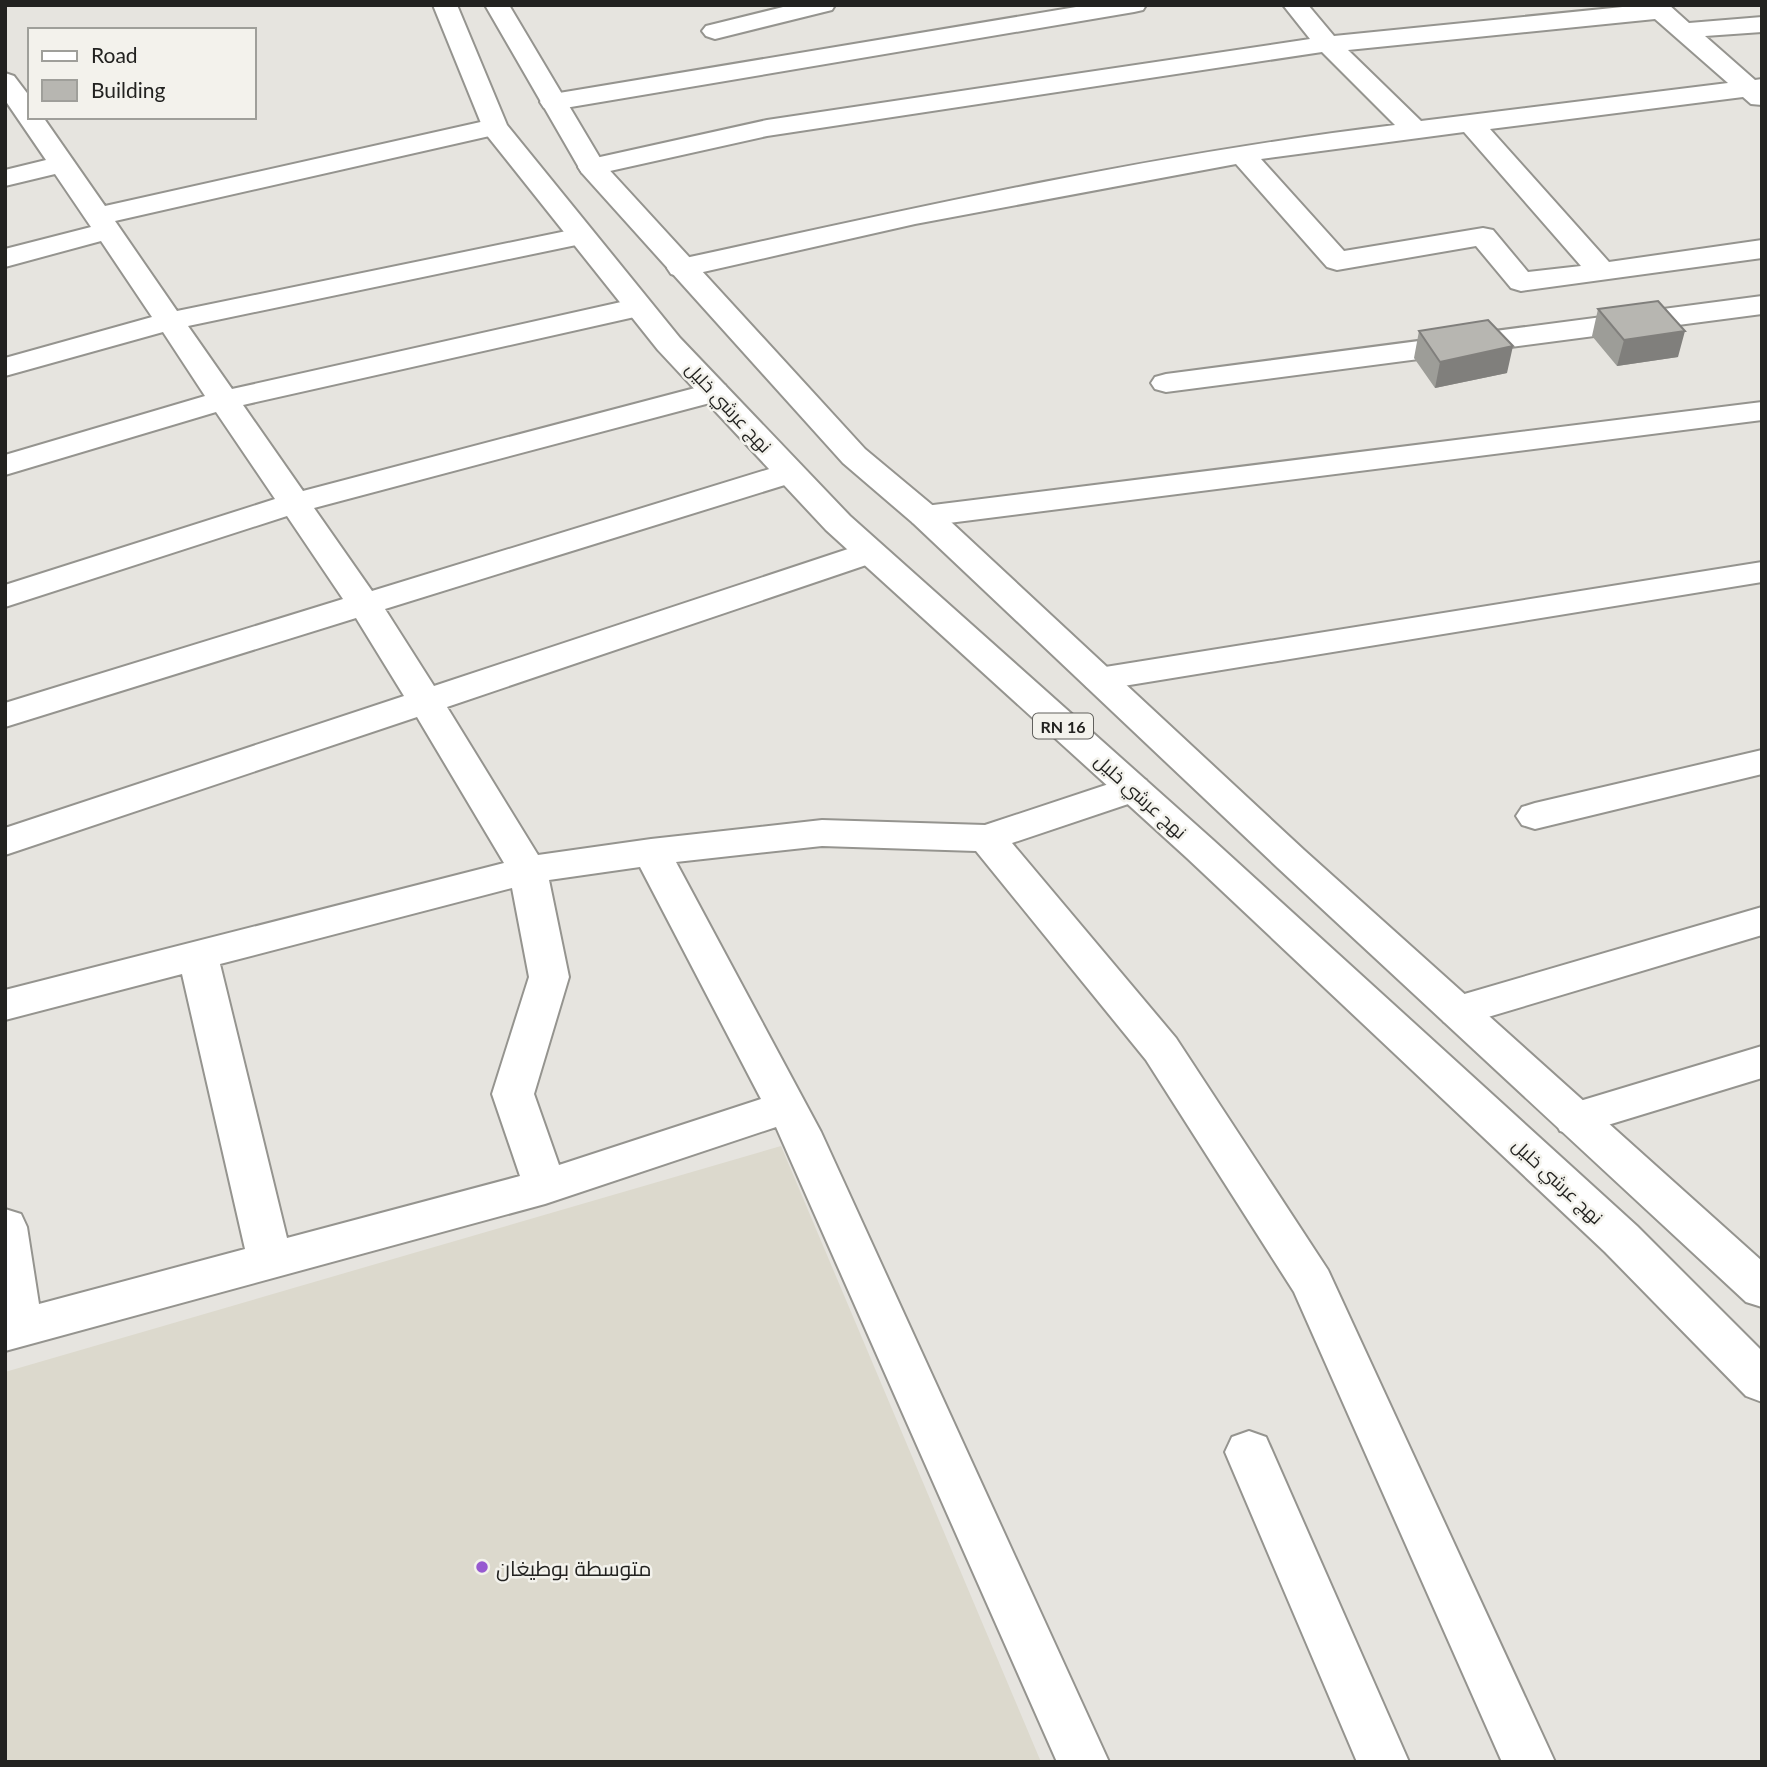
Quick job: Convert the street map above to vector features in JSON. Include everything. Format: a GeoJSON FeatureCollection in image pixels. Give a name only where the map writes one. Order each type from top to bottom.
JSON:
{"type":"FeatureCollection","features":[{"type":"Feature","properties":{"kind":"main road","name":"نهج عرشي خليل"},"geometry":{"type":"LineString","coordinates":[[445,5],[494,127],[669,344],[790,473],[869,553],[1133,789],[1621,1239],[1762,1382]]}},
{"type":"Feature","properties":{"kind":"main road"},"geometry":{"type":"LineString","coordinates":[[497,5],[592,167],[854,456],[925,516],[1291,859],[1762,1289]]}},
{"type":"Feature","properties":{"kind":"main road"},"geometry":{"type":"LineString","coordinates":[[715,31],[822,5]]}},
{"type":"Feature","properties":{"kind":"main road"},"geometry":{"type":"LineString","coordinates":[[553,102],[1134,5]]}},
{"type":"Feature","properties":{"kind":"main road"},"geometry":{"type":"LineString","coordinates":[[1295,5],[1328,44],[1413,128]]}},
{"type":"Feature","properties":{"kind":"main road"},"geometry":{"type":"LineString","coordinates":[[592,167],[767,128],[1328,44],[1657,8],[1681,31],[1758,91]]}},
{"type":"Feature","properties":{"kind":"main road"},"geometry":{"type":"LineString","coordinates":[[1681,31],[1762,24]]}},
{"type":"Feature","properties":{"kind":"main road"},"geometry":{"type":"LineString","coordinates":[[5,81],[28,114]]}},
{"type":"Feature","properties":{"kind":"main road"},"geometry":{"type":"LineString","coordinates":[[681,268],[915,216],[1242,154],[1413,128],[1758,91]]}},
{"type":"Feature","properties":{"kind":"main road"},"geometry":{"type":"LineString","coordinates":[[31,119],[363,603],[528,870],[549,978],[513,1094],[545,1187]]}},
{"type":"Feature","properties":{"kind":"main road"},"geometry":{"type":"LineString","coordinates":[[1470,122],[1602,272]]}},
{"type":"Feature","properties":{"kind":"main road"},"geometry":{"type":"LineString","coordinates":[[5,258],[103,224],[494,127]]}},
{"type":"Feature","properties":{"kind":"main road"},"geometry":{"type":"LineString","coordinates":[[1242,154],[1337,261],[1483,236],[1521,282],[1762,249]]}},
{"type":"Feature","properties":{"kind":"main road"},"geometry":{"type":"LineString","coordinates":[[5,178],[63,164]]}},
{"type":"Feature","properties":{"kind":"main road"},"geometry":{"type":"LineString","coordinates":[[5,367],[170,321],[581,236]]}},
{"type":"Feature","properties":{"kind":"main road"},"geometry":{"type":"LineString","coordinates":[[1166,383],[1762,305]]}},
{"type":"Feature","properties":{"kind":"main road"},"geometry":{"type":"LineString","coordinates":[[5,464],[223,400],[639,307]]}},
{"type":"Feature","properties":{"kind":"main road"},"geometry":{"type":"LineString","coordinates":[[5,596],[295,503],[714,391]]}},
{"type":"Feature","properties":{"kind":"main road"},"geometry":{"type":"LineString","coordinates":[[925,516],[1762,411]]}},
{"type":"Feature","properties":{"kind":"main road"},"geometry":{"type":"LineString","coordinates":[[5,715],[790,473]]}},
{"type":"Feature","properties":{"kind":"main road"},"geometry":{"type":"LineString","coordinates":[[5,842],[869,553]]}},
{"type":"Feature","properties":{"kind":"main road"},"geometry":{"type":"LineString","coordinates":[[1099,679],[1762,572]]}},
{"type":"Feature","properties":{"kind":"main road"},"geometry":{"type":"LineString","coordinates":[[1535,816],[1762,762]]}},
{"type":"Feature","properties":{"kind":"main road"},"geometry":{"type":"LineString","coordinates":[[5,1005],[528,870],[651,852],[822,833],[987,838],[1133,789]]}},
{"type":"Feature","properties":{"kind":"main road"},"geometry":{"type":"LineString","coordinates":[[987,838],[1161,1049],[1312,1283],[1529,1762]]}},
{"type":"Feature","properties":{"kind":"main road"},"geometry":{"type":"LineString","coordinates":[[651,852],[786,1107],[1083,1762]]}},
{"type":"Feature","properties":{"kind":"main road"},"geometry":{"type":"LineString","coordinates":[[1458,1011],[1762,920]]}},
{"type":"Feature","properties":{"kind":"main road"},"geometry":{"type":"LineString","coordinates":[[198,955],[270,1261]]}},
{"type":"Feature","properties":{"kind":"main road"},"geometry":{"type":"LineString","coordinates":[[1575,1119],[1762,1062]]}},
{"type":"Feature","properties":{"kind":"main road"},"geometry":{"type":"LineString","coordinates":[[5,1227],[13,1330],[545,1187],[786,1107]]}},
{"type":"Feature","properties":{"kind":"main road"},"geometry":{"type":"LineString","coordinates":[[1249,1452],[1383,1762]]}},
{"type":"Feature","properties":{"kind":"shaded area","name":"متوسطة بوطيغان"},"geometry":{"type":"Polygon","coordinates":[[[781,1146],[1041,1762],[5,1762],[5,1372],[781,1146]]]}},
{"type":"Feature","properties":{"kind":"building"},"geometry":{"type":"Polygon","coordinates":[[[1658,301],[1685,331],[1624,340],[1598,309],[1658,301]]]}},
{"type":"Feature","properties":{"kind":"building"},"geometry":{"type":"Polygon","coordinates":[[[1488,320],[1513,346],[1440,362],[1419,331],[1488,320]]]}},
{"type":"Feature","properties":{"kind":"place","name":"متوسطة بوطيغان"},"geometry":{"type":"Point","coordinates":[482,1567]}}]}
